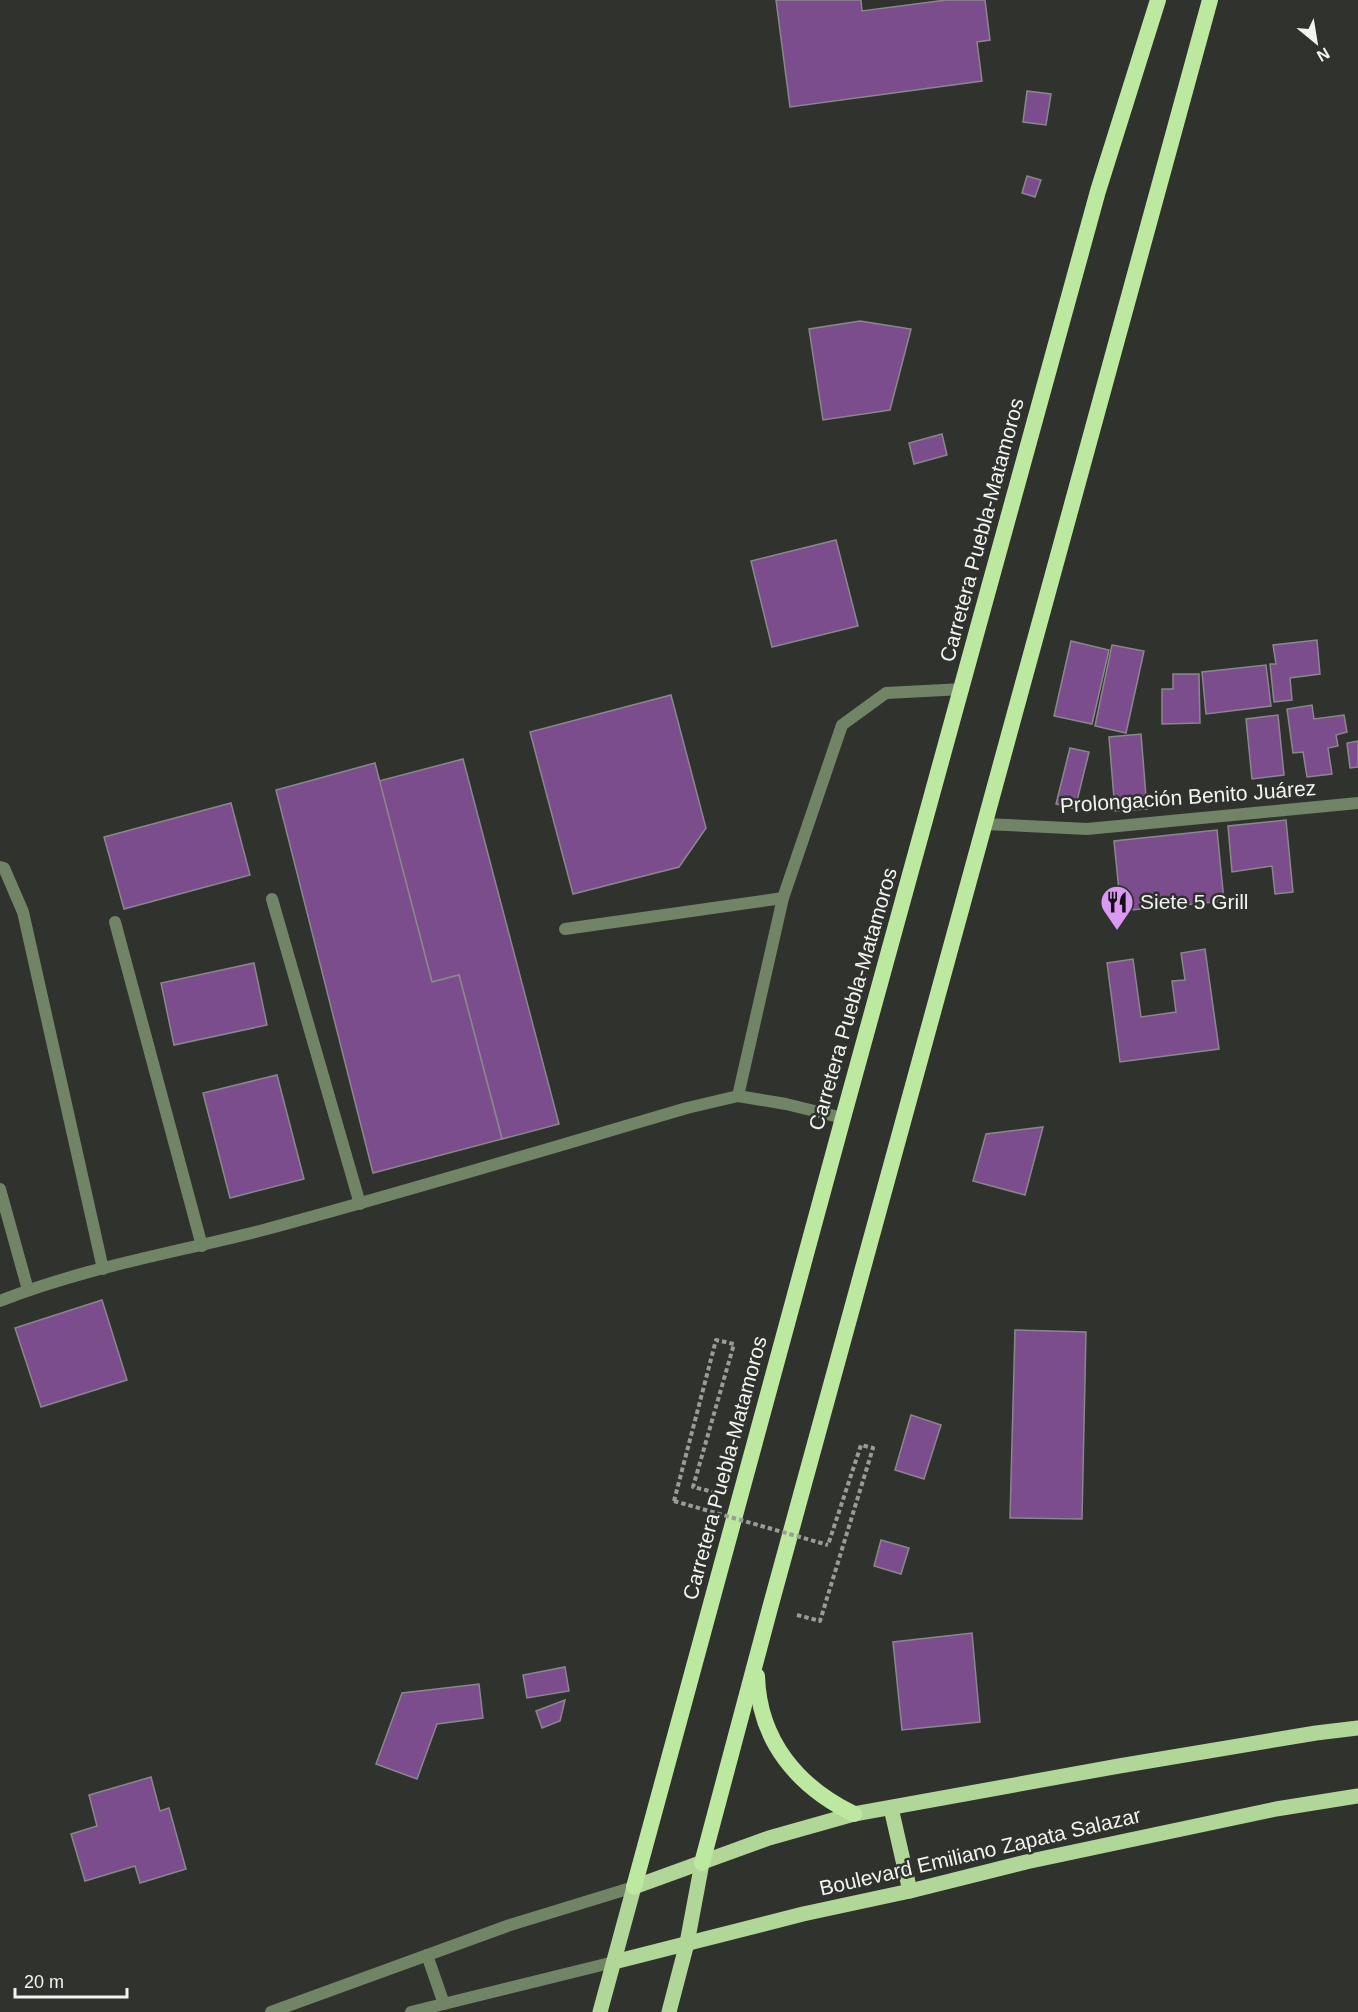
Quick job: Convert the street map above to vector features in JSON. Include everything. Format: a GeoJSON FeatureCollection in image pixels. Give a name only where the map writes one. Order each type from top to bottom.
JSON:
{"type":"FeatureCollection","features":[{"type":"Feature","properties":{"kind":"highway","name":"Carretera Puebla-Matamoros"},"geometry":{"type":"LineString","coordinates":[[634,1887],[1098,191],[1158,0]]}},
{"type":"Feature","properties":{"kind":"highway"},"geometry":{"type":"LineString","coordinates":[[702,1863],[1210,0]]}},
{"type":"Feature","properties":{"kind":"highway"},"geometry":{"type":"LineString","coordinates":[[757,1662],[757,1687],[762,1713],[771,1736],[784,1759],[816,1792],[854,1814]]}},
{"type":"Feature","properties":{"kind":"main road"},"geometry":{"type":"LineString","coordinates":[[634,1887],[768,1838],[854,1814],[1119,1766],[1358,1728]]}},
{"type":"Feature","properties":{"kind":"main road","name":"Boulevard Emiliano Zapata Salazar"},"geometry":{"type":"LineString","coordinates":[[614,1962],[803,1914],[910,1891],[1026,1862],[1253,1814],[1358,1796]]}},
{"type":"Feature","properties":{"kind":"main road"},"geometry":{"type":"LineString","coordinates":[[891,1808],[910,1891]]}},
{"type":"Feature","properties":{"kind":"main road"},"geometry":{"type":"LineString","coordinates":[[669,2012],[687,1943],[702,1863]]}},
{"type":"Feature","properties":{"kind":"main road","name":"Carretera Puebla-Matamoros"},"geometry":{"type":"LineString","coordinates":[[600,2012],[634,1887]]}},
{"type":"Feature","properties":{"kind":"street"},"geometry":{"type":"LineString","coordinates":[[738,1096],[783,898],[842,725],[886,693],[963,689]]}},
{"type":"Feature","properties":{"kind":"street","name":"Prolongación Benito Juárez"},"geometry":{"type":"LineString","coordinates":[[985,824],[1087,829],[1358,803]]}},
{"type":"Feature","properties":{"kind":"street"},"geometry":{"type":"LineString","coordinates":[[0,867],[4,868],[23,912],[103,1269]]}},
{"type":"Feature","properties":{"kind":"street"},"geometry":{"type":"LineString","coordinates":[[565,929],[783,898]]}},
{"type":"Feature","properties":{"kind":"street"},"geometry":{"type":"LineString","coordinates":[[272,899],[360,1204]]}},
{"type":"Feature","properties":{"kind":"street"},"geometry":{"type":"LineString","coordinates":[[115,921],[202,1246]]}},
{"type":"Feature","properties":{"kind":"street"},"geometry":{"type":"LineString","coordinates":[[0,1301],[28,1290],[103,1269],[202,1246],[360,1204],[687,1108],[738,1096],[786,1104],[843,1118]]}},
{"type":"Feature","properties":{"kind":"street"},"geometry":{"type":"LineString","coordinates":[[0,1190],[28,1290]]}},
{"type":"Feature","properties":{"kind":"street"},"geometry":{"type":"LineString","coordinates":[[271,2012],[510,1925],[634,1887]]}},
{"type":"Feature","properties":{"kind":"street"},"geometry":{"type":"LineString","coordinates":[[427,1955],[444,2004]]}},
{"type":"Feature","properties":{"kind":"street"},"geometry":{"type":"LineString","coordinates":[[411,2012],[614,1962]]}},
{"type":"Feature","properties":{"kind":"path"},"geometry":{"type":"LineString","coordinates":[[693,1487],[734,1344],[716,1340],[674,1502],[828,1545],[861,1445],[873,1448],[820,1621]]}},
{"type":"Feature","properties":{"kind":"building"},"geometry":{"type":"Polygon","coordinates":[[[776,0],[861,0],[862,11],[946,0],[985,0],[990,40],[977,42],[982,81],[790,107],[776,0]]]}},
{"type":"Feature","properties":{"kind":"building"},"geometry":{"type":"Polygon","coordinates":[[[1027,91],[1051,94],[1046,125],[1023,122],[1027,91]]]}},
{"type":"Feature","properties":{"kind":"building"},"geometry":{"type":"Polygon","coordinates":[[[1027,176],[1041,180],[1035,197],[1022,193],[1027,176]]]}},
{"type":"Feature","properties":{"kind":"building"},"geometry":{"type":"Polygon","coordinates":[[[860,321],[911,329],[890,410],[823,420],[809,329],[860,321]]]}},
{"type":"Feature","properties":{"kind":"building"},"geometry":{"type":"Polygon","coordinates":[[[942,434],[947,455],[914,464],[909,443],[942,434]]]}},
{"type":"Feature","properties":{"kind":"building"},"geometry":{"type":"Polygon","coordinates":[[[836,540],[858,626],[772,647],[751,561],[836,540]]]}},
{"type":"Feature","properties":{"kind":"building"},"geometry":{"type":"Polygon","coordinates":[[[1317,640],[1320,674],[1290,678],[1292,700],[1274,702],[1270,664],[1276,664],[1273,645],[1317,640]]]}},
{"type":"Feature","properties":{"kind":"building"},"geometry":{"type":"Polygon","coordinates":[[[1071,641],[1109,650],[1092,724],[1054,716],[1071,641]]]}},
{"type":"Feature","properties":{"kind":"building"},"geometry":{"type":"Polygon","coordinates":[[[1112,645],[1144,651],[1126,733],[1095,726],[1112,645]]]}},
{"type":"Feature","properties":{"kind":"building"},"geometry":{"type":"Polygon","coordinates":[[[1266,665],[1271,706],[1206,714],[1202,672],[1266,665]]]}},
{"type":"Feature","properties":{"kind":"building"},"geometry":{"type":"Polygon","coordinates":[[[1173,674],[1199,674],[1200,723],[1162,724],[1162,689],[1173,689],[1173,674]]]}},
{"type":"Feature","properties":{"kind":"building"},"geometry":{"type":"Polygon","coordinates":[[[671,695],[706,828],[679,867],[573,894],[530,732],[671,695]]]}},
{"type":"Feature","properties":{"kind":"building"},"geometry":{"type":"Polygon","coordinates":[[[1312,705],[1314,719],[1344,715],[1347,732],[1336,735],[1338,746],[1328,748],[1332,774],[1307,777],[1303,752],[1293,753],[1287,709],[1312,705]]]}},
{"type":"Feature","properties":{"kind":"building"},"geometry":{"type":"Polygon","coordinates":[[[1278,715],[1284,775],[1252,779],[1246,719],[1278,715]]]}},
{"type":"Feature","properties":{"kind":"building"},"geometry":{"type":"Polygon","coordinates":[[[1141,734],[1147,809],[1115,811],[1109,737],[1141,734]]]}},
{"type":"Feature","properties":{"kind":"building"},"geometry":{"type":"Polygon","coordinates":[[[1358,741],[1358,767],[1350,768],[1347,743],[1358,741]]]}},
{"type":"Feature","properties":{"kind":"building"},"geometry":{"type":"Polygon","coordinates":[[[1070,748],[1089,752],[1075,809],[1056,804],[1070,748]]]}},
{"type":"Feature","properties":{"kind":"building"},"geometry":{"type":"Polygon","coordinates":[[[463,759],[559,1124],[502,1139],[459,975],[432,982],[379,781],[463,759]]]}},
{"type":"Feature","properties":{"kind":"building"},"geometry":{"type":"Polygon","coordinates":[[[375,763],[432,982],[459,975],[502,1139],[373,1173],[276,790],[375,763]]]}},
{"type":"Feature","properties":{"kind":"building"},"geometry":{"type":"Polygon","coordinates":[[[231,803],[250,875],[124,909],[104,837],[231,803]]]}},
{"type":"Feature","properties":{"kind":"building"},"geometry":{"type":"Polygon","coordinates":[[[1286,820],[1293,892],[1275,894],[1272,866],[1232,872],[1228,826],[1286,820]]]}},
{"type":"Feature","properties":{"kind":"building"},"geometry":{"type":"Polygon","coordinates":[[[1217,830],[1224,901],[1121,911],[1114,841],[1217,830]]]}},
{"type":"Feature","properties":{"kind":"building"},"geometry":{"type":"Polygon","coordinates":[[[1205,949],[1219,1049],[1120,1062],[1107,963],[1133,959],[1141,1017],[1176,1012],[1172,981],[1185,980],[1181,953],[1205,949]]]}},
{"type":"Feature","properties":{"kind":"building"},"geometry":{"type":"Polygon","coordinates":[[[254,963],[267,1025],[174,1045],[161,983],[254,963]]]}},
{"type":"Feature","properties":{"kind":"building"},"geometry":{"type":"Polygon","coordinates":[[[277,1075],[304,1179],[230,1198],[203,1093],[277,1075]]]}},
{"type":"Feature","properties":{"kind":"building"},"geometry":{"type":"Polygon","coordinates":[[[1043,1127],[1025,1195],[973,1181],[986,1134],[1043,1127]]]}},
{"type":"Feature","properties":{"kind":"building"},"geometry":{"type":"Polygon","coordinates":[[[102,1300],[127,1380],[41,1407],[15,1328],[102,1300]]]}},
{"type":"Feature","properties":{"kind":"building"},"geometry":{"type":"Polygon","coordinates":[[[1015,1330],[1086,1332],[1082,1519],[1010,1518],[1015,1330]]]}},
{"type":"Feature","properties":{"kind":"building"},"geometry":{"type":"Polygon","coordinates":[[[911,1415],[941,1425],[924,1479],[895,1470],[911,1415]]]}},
{"type":"Feature","properties":{"kind":"building"},"geometry":{"type":"Polygon","coordinates":[[[881,1540],[909,1548],[901,1574],[874,1566],[881,1540]]]}},
{"type":"Feature","properties":{"kind":"building"},"geometry":{"type":"Polygon","coordinates":[[[972,1633],[980,1722],[902,1730],[893,1642],[972,1633]]]}},
{"type":"Feature","properties":{"kind":"building"},"geometry":{"type":"Polygon","coordinates":[[[565,1667],[569,1691],[527,1698],[523,1675],[565,1667]]]}},
{"type":"Feature","properties":{"kind":"building"},"geometry":{"type":"Polygon","coordinates":[[[479,1684],[483,1718],[437,1724],[417,1779],[376,1764],[402,1693],[479,1684]]]}},
{"type":"Feature","properties":{"kind":"building"},"geometry":{"type":"Polygon","coordinates":[[[565,1700],[560,1721],[542,1728],[536,1711],[565,1700]]]}},
{"type":"Feature","properties":{"kind":"building"},"geometry":{"type":"Polygon","coordinates":[[[151,1777],[160,1811],[169,1808],[186,1869],[140,1883],[135,1866],[85,1881],[71,1834],[97,1826],[89,1795],[151,1777]]]}},
{"type":"Feature","properties":{"kind":"place","name":"Siete 5 Grill"},"geometry":{"type":"Point","coordinates":[1117,931]}}]}
